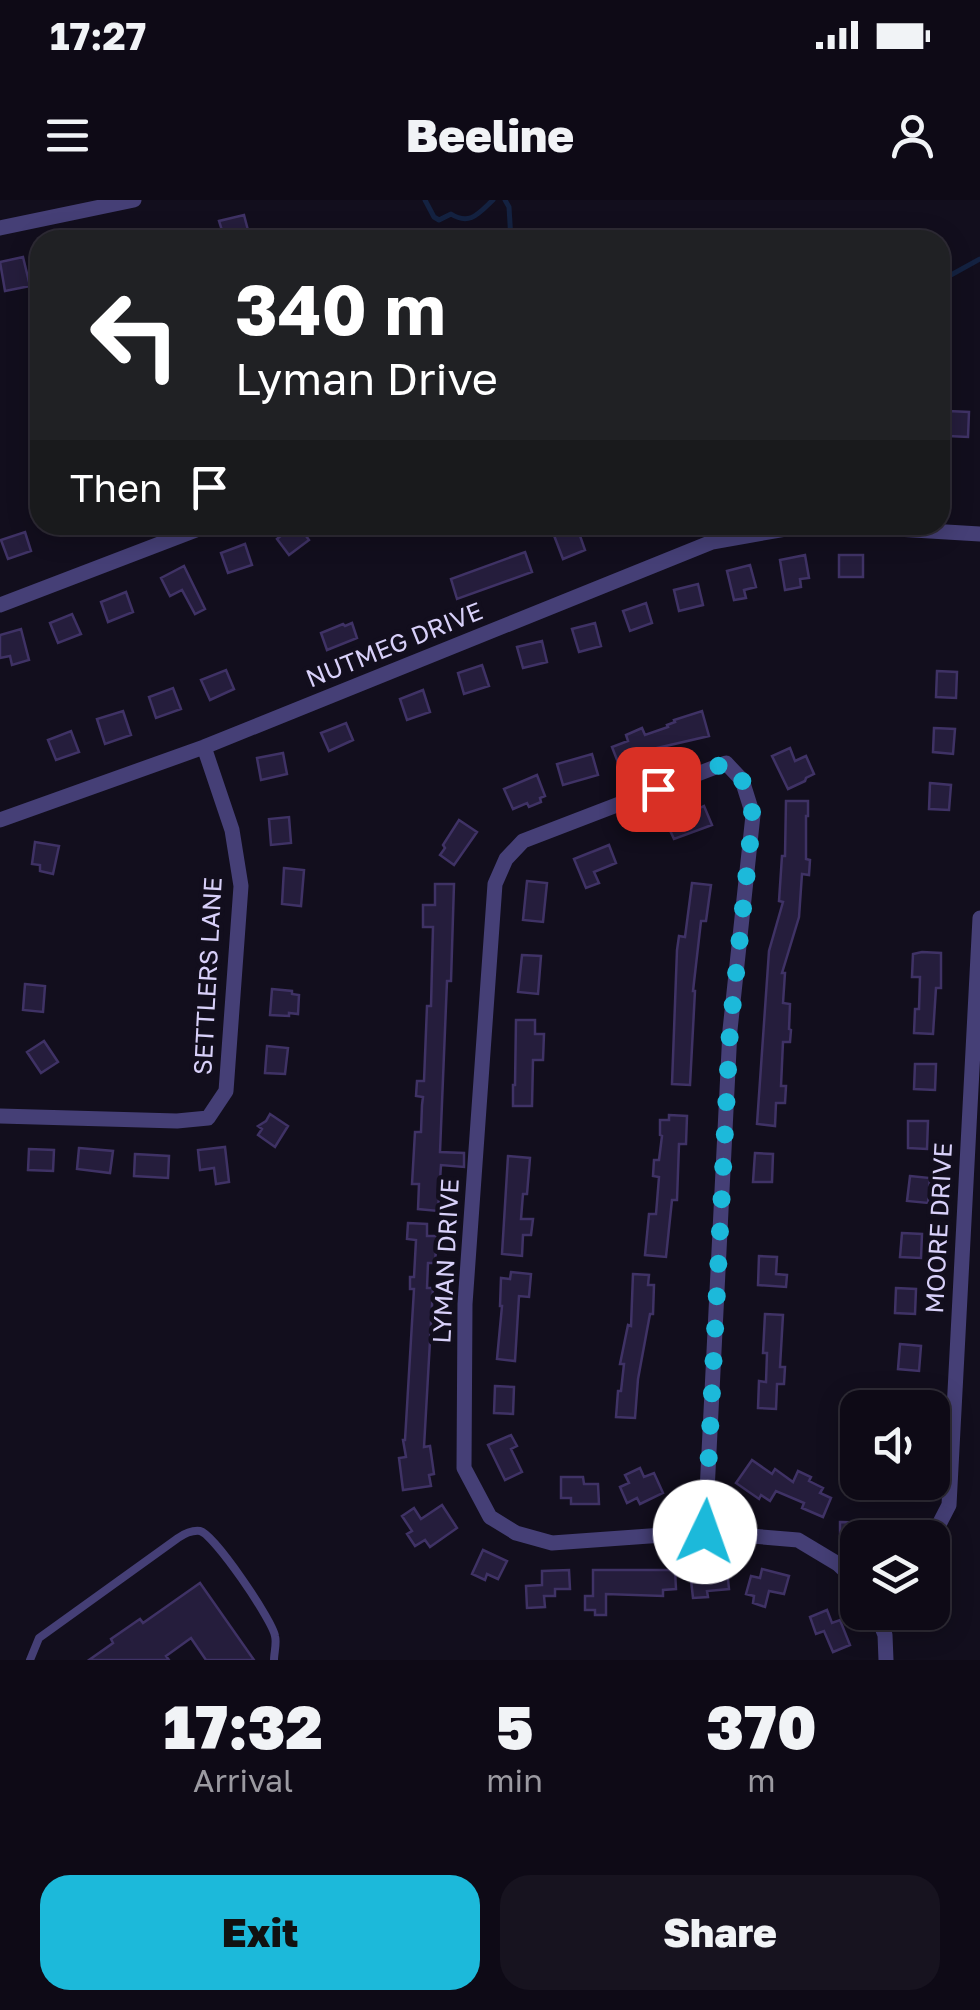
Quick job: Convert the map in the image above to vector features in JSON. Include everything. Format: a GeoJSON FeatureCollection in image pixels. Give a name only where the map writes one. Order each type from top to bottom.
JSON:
{"type":"FeatureCollection","features":[{"type":"Feature","properties":{"kind":"street"},"geometry":{"type":"LineString","coordinates":[[0,228],[134,200]]}},
{"type":"Feature","properties":{"kind":"street"},"geometry":{"type":"LineString","coordinates":[[950,532],[980,534]]}},
{"type":"Feature","properties":{"kind":"street"},"geometry":{"type":"LineString","coordinates":[[0,605],[183,535]]}},
{"type":"Feature","properties":{"kind":"street","name":"NUTMEG DRIVE"},"geometry":{"type":"LineString","coordinates":[[0,820],[204,747],[712,542],[752,535]]}},
{"type":"Feature","properties":{"kind":"street","name":"SETTLERS LANE"},"geometry":{"type":"LineString","coordinates":[[0,1116],[208,1118],[226,1091],[241,886],[232,830],[204,747]]}},
{"type":"Feature","properties":{"kind":"street","name":"LYMAN DRIVE"},"geometry":{"type":"LineString","coordinates":[[705,1532],[730,1030],[753,815],[742,780],[726,763],[523,840],[506,859],[495,884],[465,1304],[464,1468],[490,1516],[516,1534],[552,1543],[705,1532],[798,1540],[840,1566]]}},
{"type":"Feature","properties":{"kind":"street","name":"MOORE DRIVE"},"geometry":{"type":"LineString","coordinates":[[941,1520],[949,1505],[980,918]]}},
{"type":"Feature","properties":{"kind":"street"},"geometry":{"type":"LineString","coordinates":[[884,1630],[886,1660]]}},
{"type":"Feature","properties":{"kind":"lane"},"geometry":{"type":"LineString","coordinates":[[30,1660],[39,1638],[178,1538],[198,1531],[206,1533],[224,1552],[276,1634],[274,1660]]}},
{"type":"Feature","properties":{"kind":"building"},"geometry":{"type":"Polygon","coordinates":[[[244,215],[248,230],[222,230],[219,221],[244,215]]]}},
{"type":"Feature","properties":{"kind":"building"},"geometry":{"type":"Polygon","coordinates":[[[23,257],[30,286],[5,291],[0,262],[23,257]]]}},
{"type":"Feature","properties":{"kind":"building"},"geometry":{"type":"Polygon","coordinates":[[[950,411],[969,412],[968,437],[950,436],[950,411]]]}},
{"type":"Feature","properties":{"kind":"building"},"geometry":{"type":"Polygon","coordinates":[[[25,532],[31,551],[8,559],[1,540],[25,532]]]}},
{"type":"Feature","properties":{"kind":"building"},"geometry":{"type":"Polygon","coordinates":[[[282,535],[305,535],[309,540],[289,555],[277,539],[282,535]]]}},
{"type":"Feature","properties":{"kind":"building"},"geometry":{"type":"Polygon","coordinates":[[[554,535],[580,535],[585,550],[563,559],[554,535]]]}},
{"type":"Feature","properties":{"kind":"building"},"geometry":{"type":"Polygon","coordinates":[[[245,544],[252,565],[228,573],[221,553],[245,544]]]}},
{"type":"Feature","properties":{"kind":"building"},"geometry":{"type":"Polygon","coordinates":[[[525,552],[532,572],[457,599],[451,579],[525,552]]]}},
{"type":"Feature","properties":{"kind":"building"},"geometry":{"type":"Polygon","coordinates":[[[805,555],[809,578],[800,579],[801,587],[785,590],[780,560],[805,555]]]}},
{"type":"Feature","properties":{"kind":"building"},"geometry":{"type":"Polygon","coordinates":[[[839,555],[863,555],[863,577],[839,577],[839,555]]]}},
{"type":"Feature","properties":{"kind":"building"},"geometry":{"type":"Polygon","coordinates":[[[750,565],[756,587],[744,590],[746,598],[734,600],[727,571],[750,565]]]}},
{"type":"Feature","properties":{"kind":"building"},"geometry":{"type":"Polygon","coordinates":[[[184,566],[205,609],[195,614],[182,590],[170,596],[161,578],[184,566]]]}},
{"type":"Feature","properties":{"kind":"building"},"geometry":{"type":"Polygon","coordinates":[[[698,584],[703,605],[679,611],[674,590],[698,584]]]}},
{"type":"Feature","properties":{"kind":"building"},"geometry":{"type":"Polygon","coordinates":[[[126,592],[133,612],[108,622],[101,602],[126,592]]]}},
{"type":"Feature","properties":{"kind":"building"},"geometry":{"type":"Polygon","coordinates":[[[646,603],[652,623],[630,631],[623,611],[646,603]]]}},
{"type":"Feature","properties":{"kind":"building"},"geometry":{"type":"Polygon","coordinates":[[[72,614],[81,634],[58,643],[50,623],[72,614]]]}},
{"type":"Feature","properties":{"kind":"building"},"geometry":{"type":"Polygon","coordinates":[[[352,623],[357,638],[327,650],[321,633],[352,623]]]}},
{"type":"Feature","properties":{"kind":"building"},"geometry":{"type":"Polygon","coordinates":[[[595,623],[601,646],[579,652],[572,629],[595,623]]]}},
{"type":"Feature","properties":{"kind":"building"},"geometry":{"type":"Polygon","coordinates":[[[21,629],[29,660],[12,665],[10,656],[0,658],[0,635],[21,629]]]}},
{"type":"Feature","properties":{"kind":"building"},"geometry":{"type":"Polygon","coordinates":[[[542,641],[547,662],[523,668],[517,647],[542,641]]]}},
{"type":"Feature","properties":{"kind":"building"},"geometry":{"type":"Polygon","coordinates":[[[482,665],[489,686],[464,694],[458,673],[482,665]]]}},
{"type":"Feature","properties":{"kind":"building"},"geometry":{"type":"Polygon","coordinates":[[[226,670],[234,689],[210,700],[201,680],[226,670]]]}},
{"type":"Feature","properties":{"kind":"building"},"geometry":{"type":"Polygon","coordinates":[[[937,671],[957,672],[956,698],[936,697],[937,671]]]}},
{"type":"Feature","properties":{"kind":"building"},"geometry":{"type":"Polygon","coordinates":[[[173,688],[181,709],[156,718],[149,697],[173,688]]]}},
{"type":"Feature","properties":{"kind":"building"},"geometry":{"type":"Polygon","coordinates":[[[423,690],[430,712],[407,720],[400,699],[423,690]]]}},
{"type":"Feature","properties":{"kind":"building"},"geometry":{"type":"Polygon","coordinates":[[[123,711],[131,735],[105,744],[97,719],[123,711]]]}},
{"type":"Feature","properties":{"kind":"building"},"geometry":{"type":"Polygon","coordinates":[[[702,711],[709,736],[653,749],[654,752],[619,765],[612,747],[628,741],[626,735],[642,728],[645,735],[702,711]]]}},
{"type":"Feature","properties":{"kind":"building"},"geometry":{"type":"Polygon","coordinates":[[[346,723],[353,740],[329,751],[321,733],[346,723]]]}},
{"type":"Feature","properties":{"kind":"building"},"geometry":{"type":"Polygon","coordinates":[[[934,728],[955,729],[953,754],[933,752],[934,728]]]}},
{"type":"Feature","properties":{"kind":"building"},"geometry":{"type":"Polygon","coordinates":[[[71,731],[79,752],[56,760],[48,740],[71,731]]]}},
{"type":"Feature","properties":{"kind":"building"},"geometry":{"type":"Polygon","coordinates":[[[790,748],[795,761],[806,756],[814,774],[788,789],[772,756],[790,748]]]}},
{"type":"Feature","properties":{"kind":"building"},"geometry":{"type":"Polygon","coordinates":[[[283,753],[287,774],[261,780],[257,758],[283,753]]]}},
{"type":"Feature","properties":{"kind":"building"},"geometry":{"type":"Polygon","coordinates":[[[592,754],[598,775],[563,785],[557,764],[592,754]]]}},
{"type":"Feature","properties":{"kind":"building"},"geometry":{"type":"Polygon","coordinates":[[[537,775],[545,796],[540,798],[541,802],[513,809],[504,789],[537,775]]]}},
{"type":"Feature","properties":{"kind":"building"},"geometry":{"type":"Polygon","coordinates":[[[930,783],[951,785],[949,810],[929,809],[930,783]]]}},
{"type":"Feature","properties":{"kind":"building"},"geometry":{"type":"Polygon","coordinates":[[[786,801],[808,801],[806,859],[810,860],[809,875],[802,874],[799,917],[782,973],[783,1003],[790,1004],[791,1030],[790,1042],[783,1042],[781,1086],[786,1086],[785,1103],[776,1103],[775,1126],[757,1124],[769,951],[783,902],[779,901],[786,801]]]}},
{"type":"Feature","properties":{"kind":"building"},"geometry":{"type":"Polygon","coordinates":[[[704,806],[712,825],[674,839],[667,824],[704,806]]]}},
{"type":"Feature","properties":{"kind":"building"},"geometry":{"type":"Polygon","coordinates":[[[289,817],[291,843],[271,845],[269,819],[289,817]]]}},
{"type":"Feature","properties":{"kind":"building"},"geometry":{"type":"Polygon","coordinates":[[[459,820],[477,832],[454,865],[440,855],[459,820]]]}},
{"type":"Feature","properties":{"kind":"building"},"geometry":{"type":"Polygon","coordinates":[[[35,842],[59,846],[53,874],[32,864],[35,842]]]}},
{"type":"Feature","properties":{"kind":"building"},"geometry":{"type":"Polygon","coordinates":[[[609,845],[616,863],[594,872],[599,883],[586,888],[574,859],[609,845]]]}},
{"type":"Feature","properties":{"kind":"building"},"geometry":{"type":"Polygon","coordinates":[[[284,868],[304,870],[301,906],[282,904],[284,868]]]}},
{"type":"Feature","properties":{"kind":"building"},"geometry":{"type":"Polygon","coordinates":[[[527,881],[547,883],[543,922],[523,920],[527,881]]]}},
{"type":"Feature","properties":{"kind":"building"},"geometry":{"type":"Polygon","coordinates":[[[692,883],[711,885],[706,921],[701,921],[693,991],[690,1085],[672,1084],[677,950],[679,936],[685,937],[692,883]]]}},
{"type":"Feature","properties":{"kind":"building"},"geometry":{"type":"Polygon","coordinates":[[[435,884],[454,884],[440,1152],[464,1153],[464,1167],[441,1165],[438,1211],[418,1209],[419,1184],[412,1184],[415,1132],[421,1132],[423,1097],[416,1096],[417,1081],[424,1081],[427,1006],[431,1006],[433,927],[423,927],[423,905],[435,905],[435,884]]]}},
{"type":"Feature","properties":{"kind":"building"},"geometry":{"type":"Polygon","coordinates":[[[941,953],[941,988],[936,988],[933,1034],[914,1033],[920,977],[912,977],[913,954],[941,953]]]}},
{"type":"Feature","properties":{"kind":"building"},"geometry":{"type":"Polygon","coordinates":[[[522,955],[541,956],[538,994],[518,992],[522,955]]]}},
{"type":"Feature","properties":{"kind":"building"},"geometry":{"type":"Polygon","coordinates":[[[25,984],[45,986],[43,1012],[23,1010],[25,984]]]}},
{"type":"Feature","properties":{"kind":"building"},"geometry":{"type":"Polygon","coordinates":[[[272,989],[299,995],[298,1014],[270,1015],[272,989]]]}},
{"type":"Feature","properties":{"kind":"building"},"geometry":{"type":"Polygon","coordinates":[[[516,1020],[535,1020],[535,1034],[544,1034],[543,1060],[533,1060],[532,1106],[513,1106],[516,1020]]]}},
{"type":"Feature","properties":{"kind":"building"},"geometry":{"type":"Polygon","coordinates":[[[44,1041],[58,1062],[41,1073],[27,1052],[44,1041]]]}},
{"type":"Feature","properties":{"kind":"building"},"geometry":{"type":"Polygon","coordinates":[[[267,1046],[288,1048],[285,1074],[265,1073],[267,1046]]]}},
{"type":"Feature","properties":{"kind":"building"},"geometry":{"type":"Polygon","coordinates":[[[915,1064],[936,1064],[935,1090],[914,1089],[915,1064]]]}},
{"type":"Feature","properties":{"kind":"building"},"geometry":{"type":"Polygon","coordinates":[[[270,1114],[288,1126],[275,1147],[258,1135],[262,1129],[258,1126],[270,1114]]]}},
{"type":"Feature","properties":{"kind":"building"},"geometry":{"type":"Polygon","coordinates":[[[669,1115],[687,1116],[686,1144],[679,1144],[677,1200],[672,1200],[666,1257],[645,1255],[649,1214],[656,1214],[659,1177],[653,1176],[662,1136],[660,1120],[669,1120],[669,1115]]]}},
{"type":"Feature","properties":{"kind":"building"},"geometry":{"type":"Polygon","coordinates":[[[908,1121],[928,1121],[927,1149],[908,1148],[908,1121]]]}},
{"type":"Feature","properties":{"kind":"building"},"geometry":{"type":"Polygon","coordinates":[[[225,1147],[229,1182],[216,1184],[214,1168],[200,1170],[198,1150],[225,1147]]]}},
{"type":"Feature","properties":{"kind":"building"},"geometry":{"type":"Polygon","coordinates":[[[79,1148],[113,1151],[110,1173],[77,1169],[79,1148]]]}},
{"type":"Feature","properties":{"kind":"building"},"geometry":{"type":"Polygon","coordinates":[[[29,1149],[54,1150],[53,1171],[28,1170],[29,1149]]]}},
{"type":"Feature","properties":{"kind":"building"},"geometry":{"type":"Polygon","coordinates":[[[755,1153],[773,1154],[772,1182],[753,1182],[755,1153]]]}},
{"type":"Feature","properties":{"kind":"building"},"geometry":{"type":"Polygon","coordinates":[[[135,1154],[169,1156],[168,1178],[134,1176],[135,1154]]]}},
{"type":"Feature","properties":{"kind":"building"},"geometry":{"type":"Polygon","coordinates":[[[508,1156],[530,1158],[521,1219],[533,1219],[531,1235],[523,1235],[522,1256],[502,1254],[508,1156]]]}},
{"type":"Feature","properties":{"kind":"building"},"geometry":{"type":"Polygon","coordinates":[[[910,1176],[930,1178],[928,1203],[907,1201],[910,1176]]]}},
{"type":"Feature","properties":{"kind":"building"},"geometry":{"type":"Polygon","coordinates":[[[408,1223],[427,1224],[427,1236],[437,1236],[435,1263],[428,1263],[427,1288],[433,1288],[424,1447],[430,1446],[434,1474],[429,1475],[431,1486],[403,1490],[399,1458],[406,1457],[403,1440],[414,1289],[410,1289],[410,1277],[414,1277],[416,1240],[407,1239],[408,1223]]]}},
{"type":"Feature","properties":{"kind":"building"},"geometry":{"type":"Polygon","coordinates":[[[902,1233],[922,1234],[921,1258],[900,1257],[902,1233]]]}},
{"type":"Feature","properties":{"kind":"building"},"geometry":{"type":"Polygon","coordinates":[[[759,1256],[777,1257],[776,1274],[787,1275],[786,1287],[758,1285],[759,1256]]]}},
{"type":"Feature","properties":{"kind":"building"},"geometry":{"type":"Polygon","coordinates":[[[511,1272],[531,1274],[529,1297],[519,1296],[515,1361],[497,1359],[501,1278],[510,1279],[511,1272]]]}},
{"type":"Feature","properties":{"kind":"building"},"geometry":{"type":"Polygon","coordinates":[[[633,1274],[649,1275],[648,1285],[654,1285],[653,1314],[638,1379],[635,1418],[616,1417],[624,1364],[620,1364],[628,1325],[631,1326],[633,1274]]]}},
{"type":"Feature","properties":{"kind":"building"},"geometry":{"type":"Polygon","coordinates":[[[896,1288],[916,1289],[915,1314],[895,1313],[896,1288]]]}},
{"type":"Feature","properties":{"kind":"building"},"geometry":{"type":"Polygon","coordinates":[[[765,1314],[783,1315],[780,1367],[785,1367],[784,1384],[777,1384],[776,1409],[758,1408],[759,1381],[766,1382],[765,1314]]]}},
{"type":"Feature","properties":{"kind":"building"},"geometry":{"type":"Polygon","coordinates":[[[900,1344],[921,1346],[919,1371],[898,1369],[900,1344]]]}},
{"type":"Feature","properties":{"kind":"building"},"geometry":{"type":"Polygon","coordinates":[[[495,1386],[514,1387],[513,1414],[494,1413],[495,1386]]]}},
{"type":"Feature","properties":{"kind":"building"},"geometry":{"type":"Polygon","coordinates":[[[511,1435],[517,1446],[511,1449],[522,1472],[505,1480],[488,1445],[511,1435]]]}},
{"type":"Feature","properties":{"kind":"building"},"geometry":{"type":"Polygon","coordinates":[[[752,1460],[793,1482],[798,1471],[811,1477],[809,1481],[823,1488],[820,1493],[831,1498],[823,1517],[802,1508],[804,1503],[776,1491],[770,1501],[761,1495],[759,1499],[736,1483],[752,1460]]]}},
{"type":"Feature","properties":{"kind":"building"},"geometry":{"type":"Polygon","coordinates":[[[640,1468],[644,1477],[654,1473],[663,1493],[640,1504],[637,1498],[627,1503],[620,1487],[629,1483],[625,1475],[640,1468]]]}},
{"type":"Feature","properties":{"kind":"building"},"geometry":{"type":"Polygon","coordinates":[[[561,1477],[583,1477],[584,1484],[598,1484],[599,1504],[571,1504],[571,1498],[561,1498],[561,1477]]]}},
{"type":"Feature","properties":{"kind":"building"},"geometry":{"type":"Polygon","coordinates":[[[442,1505],[457,1528],[430,1547],[425,1540],[415,1546],[407,1534],[412,1531],[402,1516],[414,1508],[421,1519],[442,1505]]]}},
{"type":"Feature","properties":{"kind":"building"},"geometry":{"type":"Polygon","coordinates":[[[483,1550],[507,1561],[498,1579],[487,1574],[485,1580],[472,1574],[483,1550]]]}},
{"type":"Feature","properties":{"kind":"building"},"geometry":{"type":"Polygon","coordinates":[[[727,1569],[729,1589],[707,1591],[708,1597],[693,1598],[691,1580],[700,1579],[699,1571],[727,1569]]]}},
{"type":"Feature","properties":{"kind":"building"},"geometry":{"type":"Polygon","coordinates":[[[762,1569],[789,1576],[784,1594],[769,1591],[765,1607],[753,1603],[754,1596],[746,1594],[751,1576],[760,1578],[762,1569]]]}},
{"type":"Feature","properties":{"kind":"building"},"geometry":{"type":"Polygon","coordinates":[[[569,1570],[570,1589],[555,1589],[555,1596],[544,1596],[545,1607],[527,1608],[526,1586],[542,1585],[542,1571],[569,1570]]]}},
{"type":"Feature","properties":{"kind":"building"},"geometry":{"type":"Polygon","coordinates":[[[593,1570],[675,1570],[676,1589],[663,1590],[663,1596],[606,1594],[606,1615],[595,1615],[595,1610],[585,1610],[585,1596],[593,1596],[593,1570]]]}},
{"type":"Feature","properties":{"kind":"building"},"geometry":{"type":"Polygon","coordinates":[[[200,1583],[254,1660],[206,1660],[191,1638],[166,1656],[169,1660],[89,1660],[113,1643],[111,1639],[140,1619],[143,1623],[200,1583]]]}},
{"type":"Feature","properties":{"kind":"building"},"geometry":{"type":"Polygon","coordinates":[[[827,1610],[832,1623],[840,1620],[840,1630],[844,1630],[850,1645],[833,1652],[824,1631],[816,1634],[810,1617],[827,1610]]]}},
{"type":"Feature","properties":{"kind":"waterway"},"geometry":{"type":"LineString","coordinates":[[425,200],[439,220],[451,214],[469,218],[493,200]]}},
{"type":"Feature","properties":{"kind":"waterway"},"geometry":{"type":"LineString","coordinates":[[505,200],[510,230]]}},
{"type":"Feature","properties":{"kind":"waterway"},"geometry":{"type":"LineString","coordinates":[[950,276],[980,259]]}},
{"type":"Feature","properties":{"kind":"route"},"geometry":{"type":"LineString","coordinates":[[658,789],[726,763],[742,780],[753,815],[730,1030],[705,1532]]}}]}
